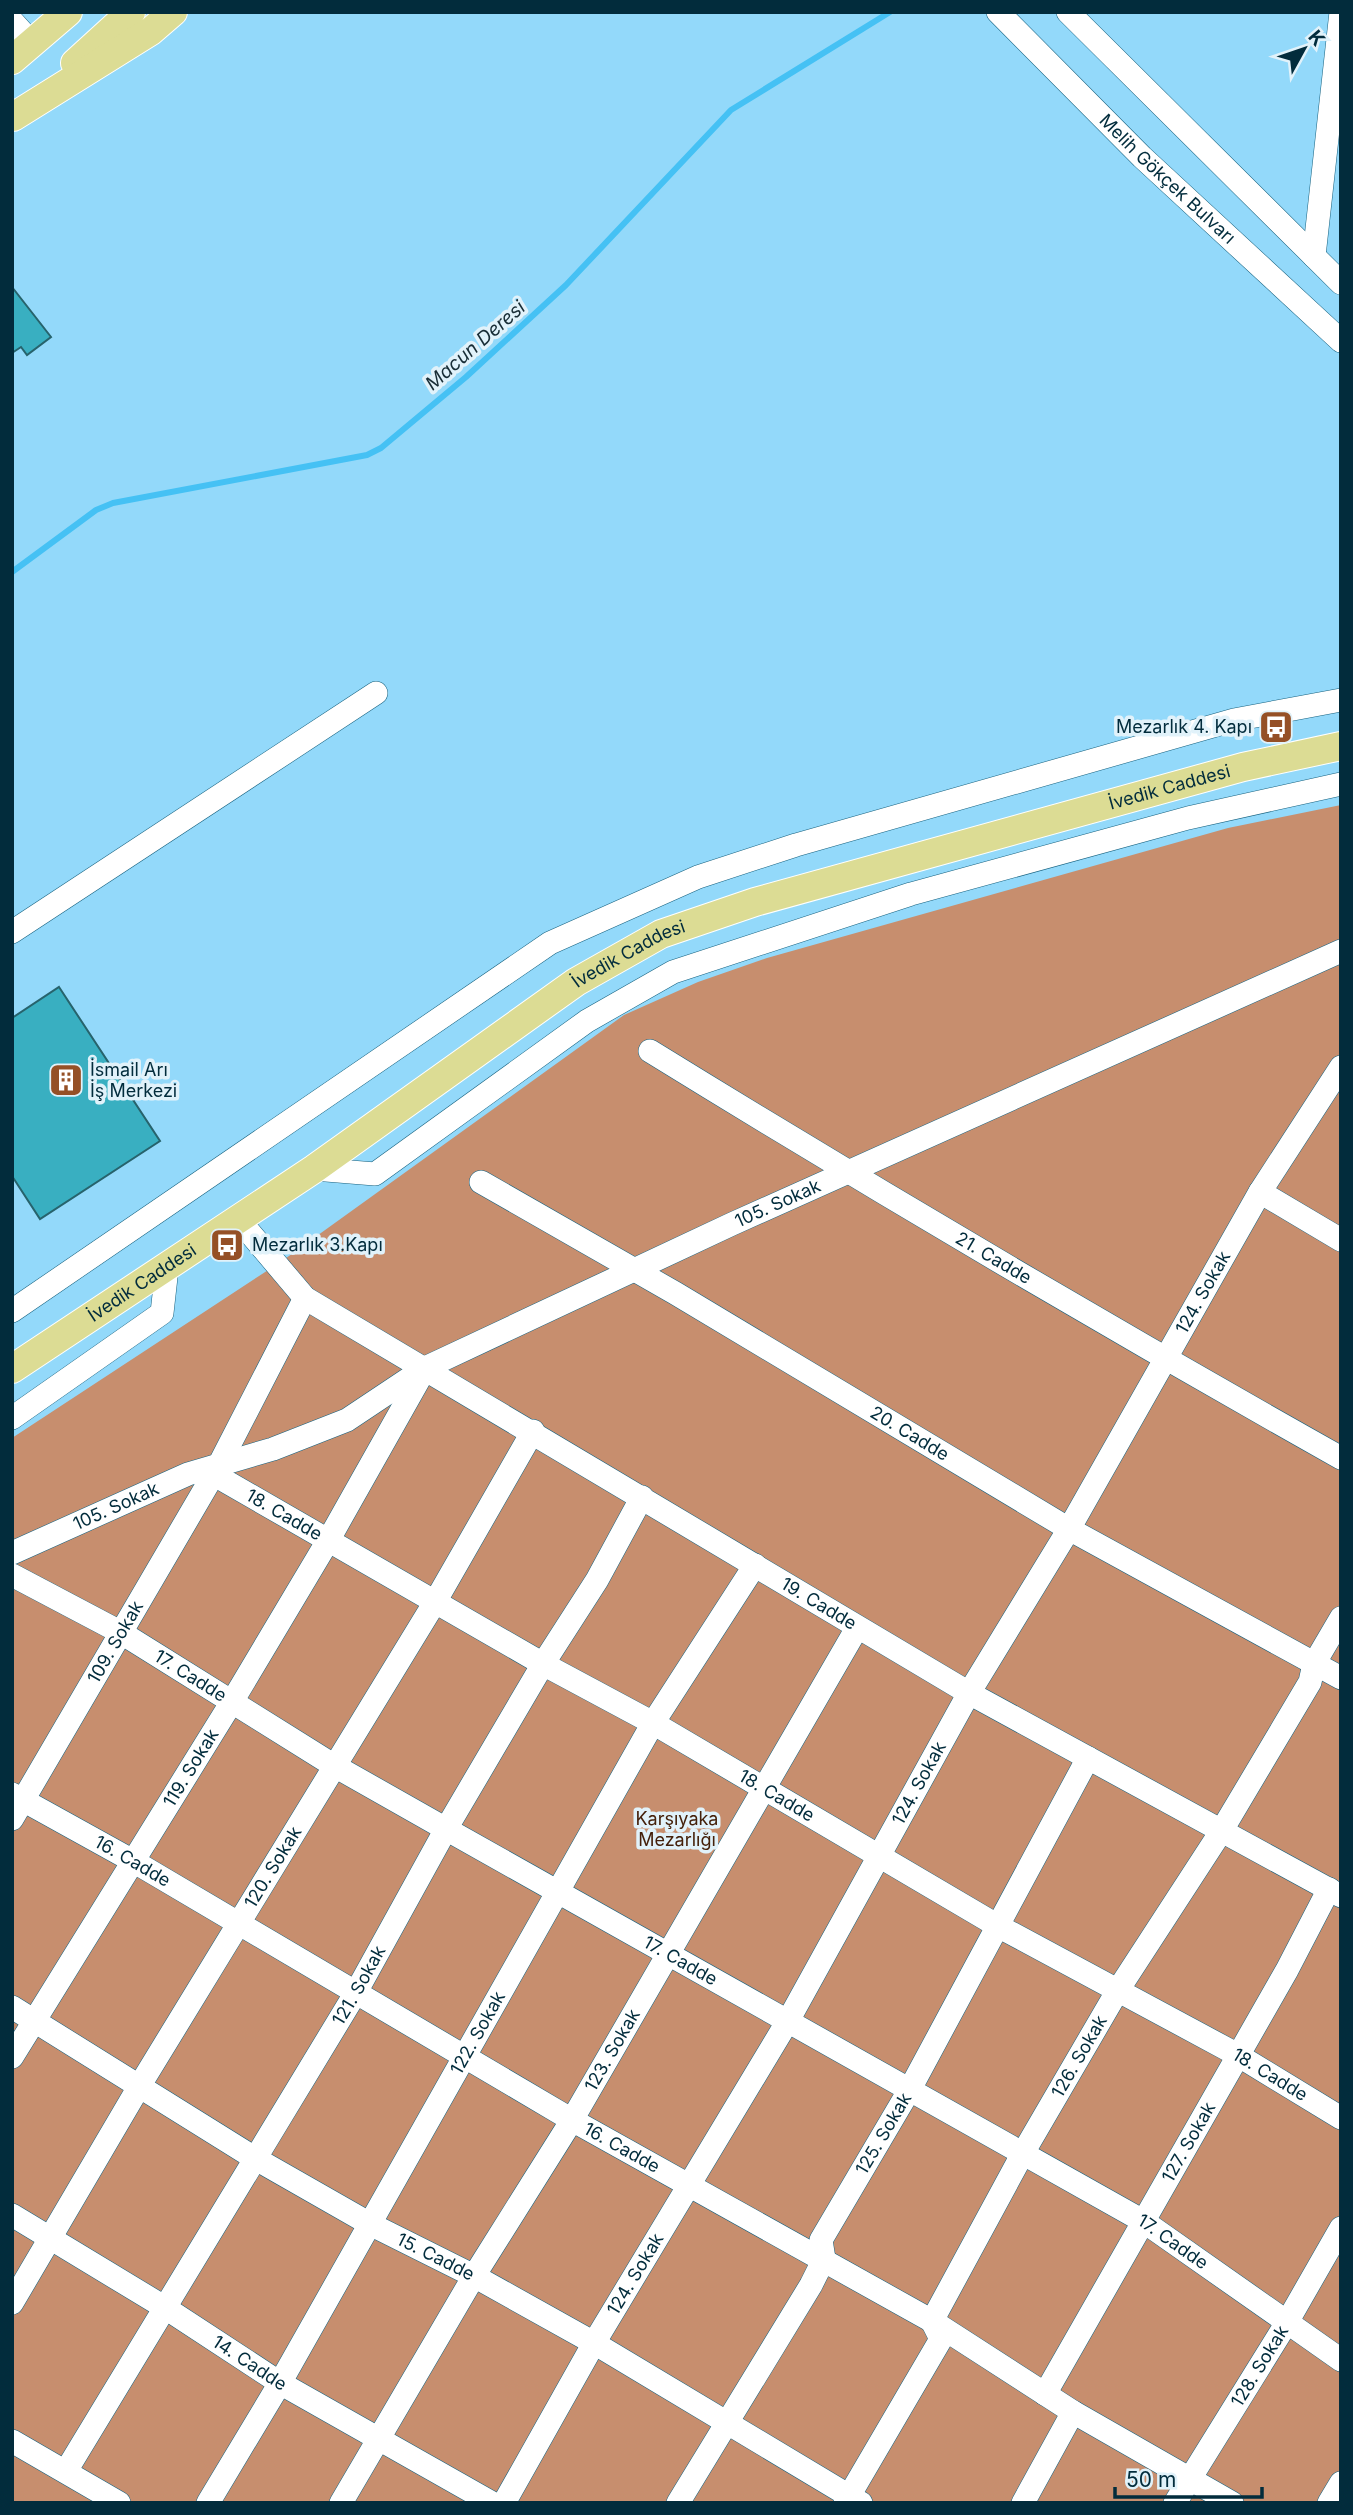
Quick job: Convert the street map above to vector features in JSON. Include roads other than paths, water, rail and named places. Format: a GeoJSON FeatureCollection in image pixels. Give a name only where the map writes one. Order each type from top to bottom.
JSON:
{"type":"FeatureCollection","features":[{"type":"Feature","properties":{"kind":"main road"},"geometry":{"type":"LineString","coordinates":[[13,117],[131,12]]}},
{"type":"Feature","properties":{"kind":"main road"},"geometry":{"type":"LineString","coordinates":[[13,117],[151,31],[173,12]]}},
{"type":"Feature","properties":{"kind":"main road","name":"İvedik Caddesi"},"geometry":{"type":"LineString","coordinates":[[12,1369],[314,1169],[576,982],[661,934],[755,902],[1242,767],[1341,746]]}},
{"type":"Feature","properties":{"kind":"street","name":"Melih Gökçek Bulvarı"},"geometry":{"type":"LineString","coordinates":[[998,12],[1142,157],[1341,341]]}},
{"type":"Feature","properties":{"kind":"street"},"geometry":{"type":"LineString","coordinates":[[1068,12],[1341,283]]}},
{"type":"Feature","properties":{"kind":"street"},"geometry":{"type":"LineString","coordinates":[[1314,256],[1340,12]]}},
{"type":"Feature","properties":{"kind":"street"},"geometry":{"type":"LineString","coordinates":[[12,21],[43,27]]}},
{"type":"Feature","properties":{"kind":"street"},"geometry":{"type":"LineString","coordinates":[[12,932],[376,693]]}},
{"type":"Feature","properties":{"kind":"street"},"geometry":{"type":"LineString","coordinates":[[12,1311],[550,943],[698,877],[796,845],[1234,720],[1341,700]]}},
{"type":"Feature","properties":{"kind":"street"},"geometry":{"type":"LineString","coordinates":[[314,1169],[375,1174],[587,1021],[673,972],[911,894],[1188,818],[1341,784]]}},
{"type":"Feature","properties":{"kind":"street","name":"105. Sokak"},"geometry":{"type":"LineString","coordinates":[[12,1553],[188,1474],[216,1469],[346,1420],[425,1368],[847,1173],[1341,951]]}},
{"type":"Feature","properties":{"kind":"street","name":"21. Cadde"},"geometry":{"type":"LineString","coordinates":[[650,1051],[847,1173],[1163,1359],[1341,1458]]}},
{"type":"Feature","properties":{"kind":"street","name":"124. Sokak"},"geometry":{"type":"LineString","coordinates":[[504,2503],[594,2343],[789,2019],[969,1693],[1069,1529],[1260,1192],[1341,1067]]}},
{"type":"Feature","properties":{"kind":"street","name":"20. Cadde"},"geometry":{"type":"LineString","coordinates":[[481,1182],[1069,1529],[1341,1678]]}},
{"type":"Feature","properties":{"kind":"street"},"geometry":{"type":"LineString","coordinates":[[1260,1192],[1341,1240]]}},
{"type":"Feature","properties":{"kind":"street","name":"19. Cadde"},"geometry":{"type":"LineString","coordinates":[[239,1220],[305,1298],[533,1431],[969,1693],[1335,1892]]}},
{"type":"Feature","properties":{"kind":"street"},"geometry":{"type":"LineString","coordinates":[[12,1418],[163,1312],[167,1268]]}},
{"type":"Feature","properties":{"kind":"street"},"geometry":{"type":"LineString","coordinates":[[216,1469],[305,1298]]}},
{"type":"Feature","properties":{"kind":"street","name":"119. Sokak"},"geometry":{"type":"LineString","coordinates":[[12,2057],[233,1700],[329,1539],[425,1368]]}},
{"type":"Feature","properties":{"kind":"street","name":"120. Sokak"},"geometry":{"type":"LineString","coordinates":[[12,2303],[140,2085],[240,1925],[333,1765],[435,1602],[533,1431]]}},
{"type":"Feature","properties":{"kind":"street","name":"18. Cadde"},"geometry":{"type":"LineString","coordinates":[[216,1469],[435,1602],[653,1723],[998,1926],[1236,2054],[1341,2118]]}},
{"type":"Feature","properties":{"kind":"street","name":"109. Sokak"},"geometry":{"type":"LineString","coordinates":[[16,1804],[216,1469]]}},
{"type":"Feature","properties":{"kind":"street","name":"121. Sokak"},"geometry":{"type":"LineString","coordinates":[[66,2471],[355,1994],[446,1829],[543,1664],[597,1580],[642,1497]]}},
{"type":"Feature","properties":{"kind":"street","name":"122. Sokak"},"geometry":{"type":"LineString","coordinates":[[208,2503],[281,2383],[653,1723],[755,1565]]}},
{"type":"Feature","properties":{"kind":"street","name":"17. Cadde"},"geometry":{"type":"LineString","coordinates":[[12,1575],[120,1632],[233,1700],[333,1765],[559,1894],[789,2019],[1143,2221],[1286,2324],[1341,2360]]}},
{"type":"Feature","properties":{"kind":"street","name":"126. Sokak"},"geometry":{"type":"LineString","coordinates":[[932,2320],[1023,2153],[1118,1990],[1222,1830],[1310,1682],[1314,1664],[1341,1618]]}},
{"type":"Feature","properties":{"kind":"street","name":"123. Sokak"},"geometry":{"type":"LineString","coordinates":[[341,2503],[474,2276],[572,2120],[857,1628]]}},
{"type":"Feature","properties":{"kind":"street","name":"125. Sokak"},"geometry":{"type":"LineString","coordinates":[[678,2503],[725,2421],[811,2285],[824,2259],[821,2240],[911,2089],[1088,1758]]}},
{"type":"Feature","properties":{"kind":"street","name":"16. Cadde"},"geometry":{"type":"LineString","coordinates":[[16,1804],[134,1861],[572,2120],[932,2320],[1073,2412],[1232,2503]]}},
{"type":"Feature","properties":{"kind":"street","name":"127. Sokak"},"geometry":{"type":"LineString","coordinates":[[1045,2394],[1236,2054],[1335,1892]]}},
{"type":"Feature","properties":{"kind":"street","name":"15. Cadde"},"geometry":{"type":"LineString","coordinates":[[12,2007],[256,2158],[370,2224],[474,2276],[594,2343],[852,2500]]}},
{"type":"Feature","properties":{"kind":"street","name":"14. Cadde"},"geometry":{"type":"LineString","coordinates":[[12,2215],[164,2307],[281,2383],[492,2503]]}},
{"type":"Feature","properties":{"kind":"street","name":"128. Sokak"},"geometry":{"type":"LineString","coordinates":[[1175,2503],[1286,2324],[1341,2228]]}},
{"type":"Feature","properties":{"kind":"street"},"geometry":{"type":"LineString","coordinates":[[852,2500],[941,2339],[932,2320]]}},
{"type":"Feature","properties":{"kind":"street"},"geometry":{"type":"LineString","coordinates":[[1023,2503],[1073,2412]]}},
{"type":"Feature","properties":{"kind":"street"},"geometry":{"type":"LineString","coordinates":[[12,2441],[66,2471],[110,2500]]}},
{"type":"Feature","properties":{"kind":"street"},"geometry":{"type":"LineString","coordinates":[[1329,2503],[1341,2483]]}},
{"type":"Feature","properties":{"kind":"waterway","name":"Macun Deresi"},"geometry":{"type":"LineString","coordinates":[[12,572],[96,510],[113,503],[367,455],[381,448],[466,377],[566,285],[731,110],[890,12]]}},
{"type":"Feature","properties":{"kind":"place","name":"Mezarlık 4. Kapı"},"geometry":{"type":"Point","coordinates":[1276,727]}},
{"type":"Feature","properties":{"kind":"place","name":"İsmail Arı İş Merkezi"},"geometry":{"type":"Point","coordinates":[66,1080]}},
{"type":"Feature","properties":{"kind":"place","name":"Mezarlık 3.Kapı"},"geometry":{"type":"Point","coordinates":[227,1245]}},
{"type":"Feature","properties":{"kind":"park label","name":"Karşıyaka Mezarlığı"},"geometry":{"type":"Point","coordinates":[677,1829]}}]}
